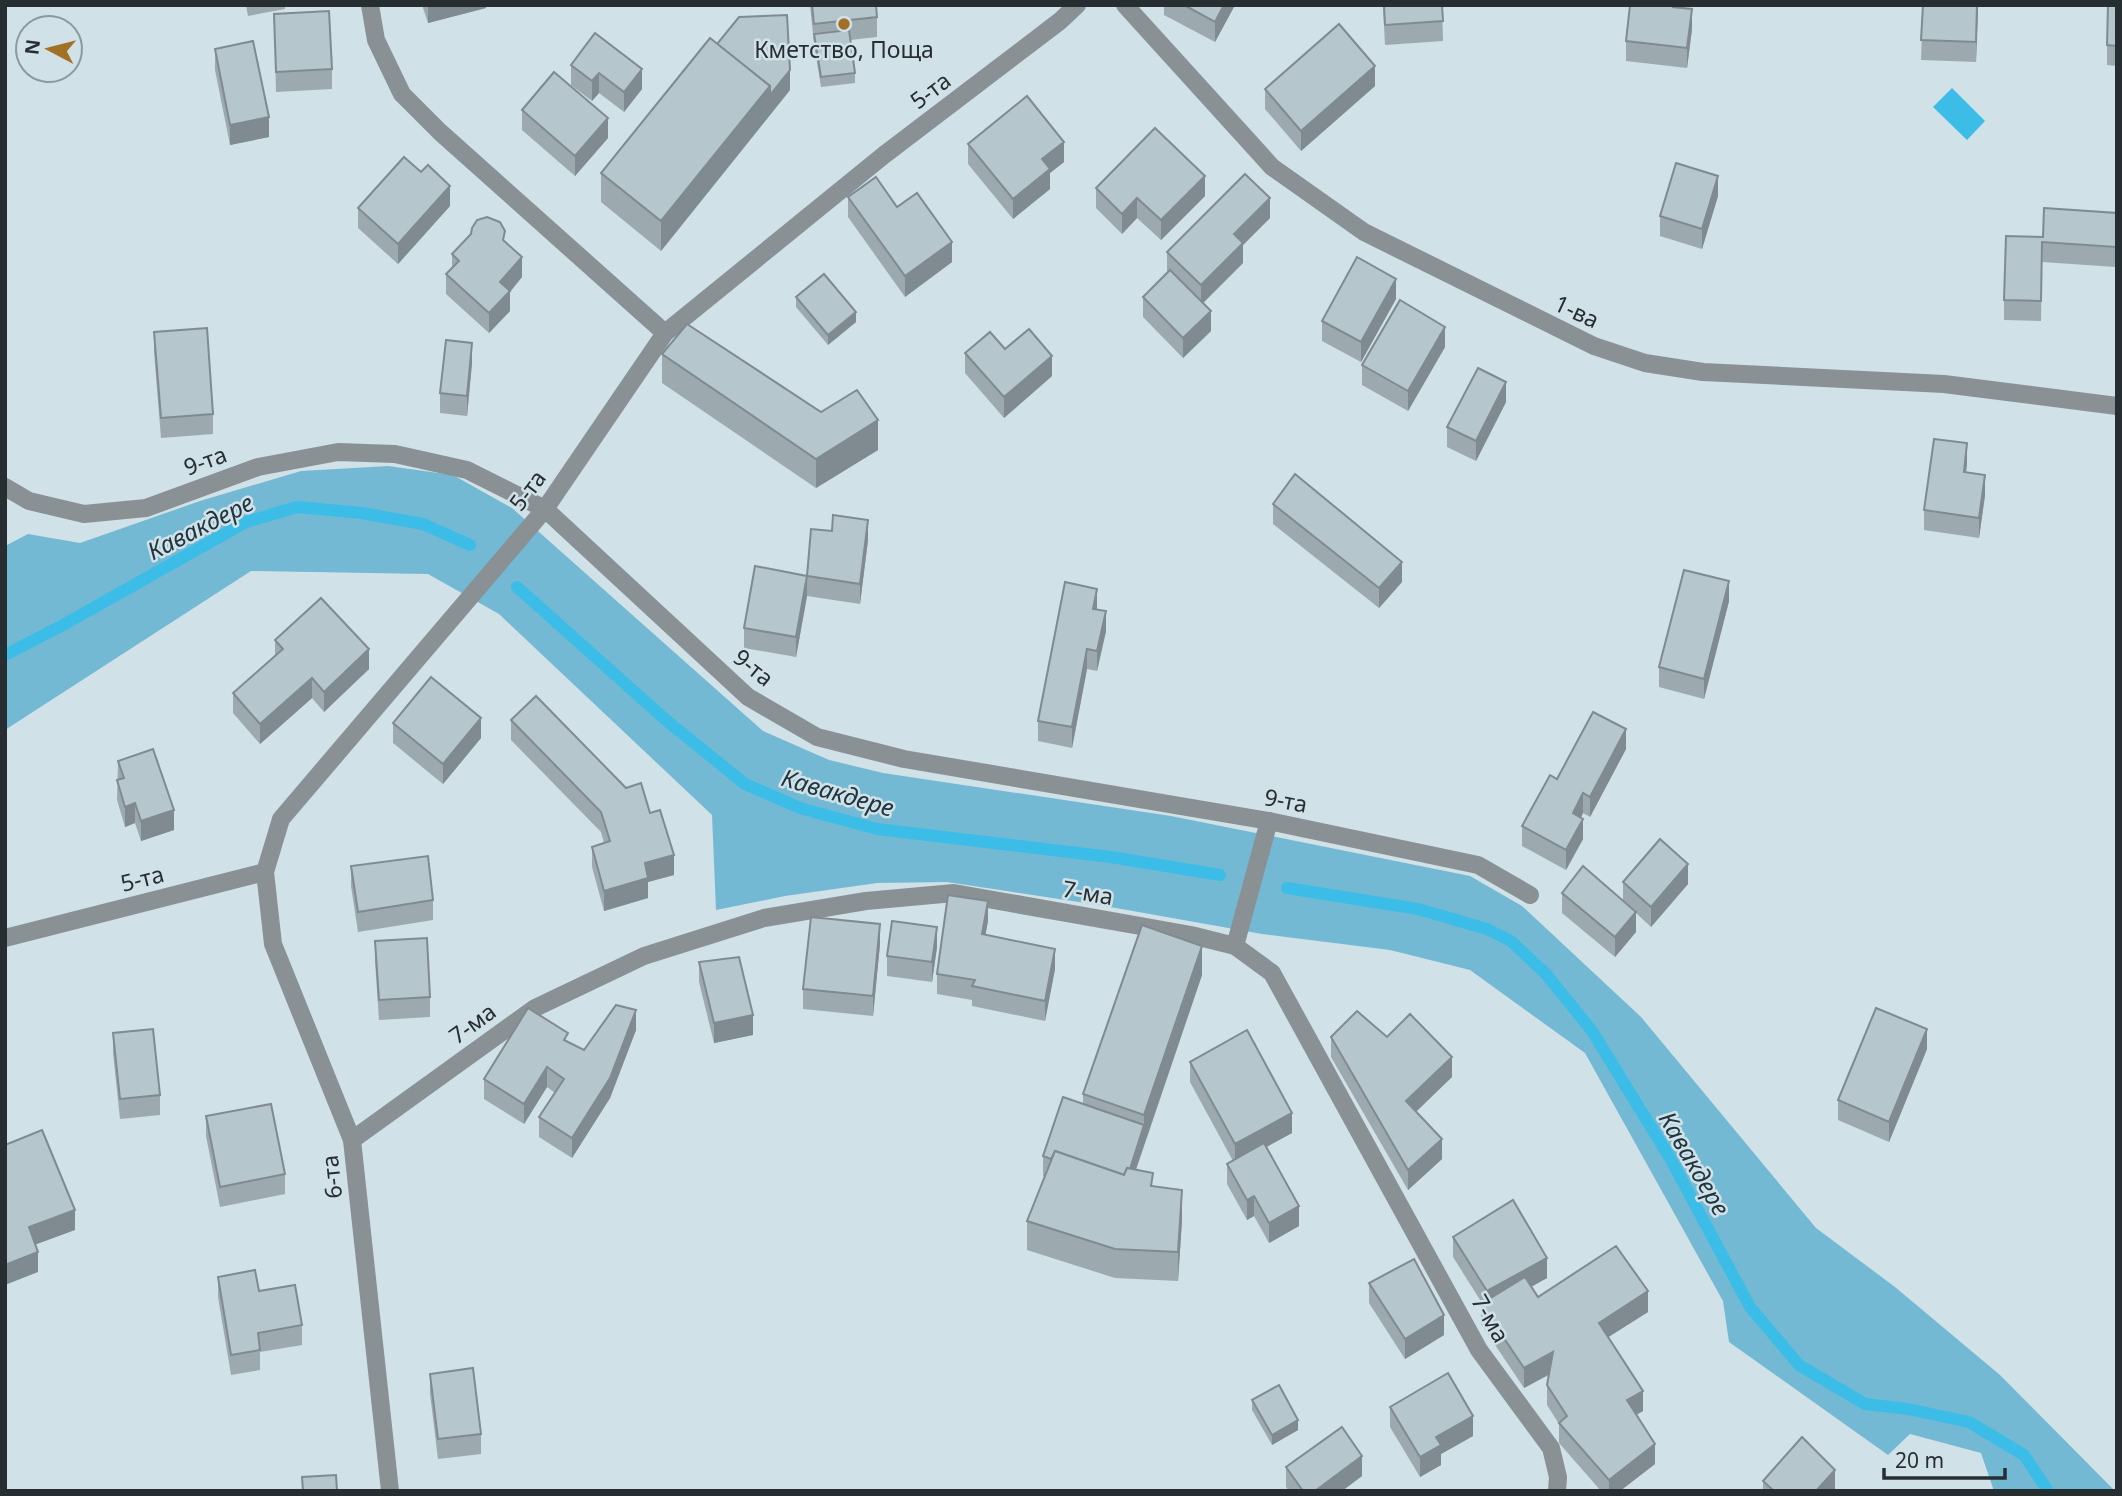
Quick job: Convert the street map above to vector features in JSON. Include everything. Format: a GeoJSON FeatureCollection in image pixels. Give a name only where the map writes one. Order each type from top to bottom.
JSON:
{"type":"FeatureCollection","features":[{"type":"Feature","properties":{"kind":"street"},"geometry":{"type":"LineString","coordinates":[[370,5],[376,40],[402,93],[440,132],[665,333]]}},
{"type":"Feature","properties":{"kind":"street","name":"5-та"},"geometry":{"type":"LineString","coordinates":[[5,938],[265,872],[281,820],[545,509],[665,333],[884,155],[1060,21],[1077,5]]}},
{"type":"Feature","properties":{"kind":"street","name":"1-ва"},"geometry":{"type":"LineString","coordinates":[[1125,5],[1272,167],[1364,232],[1594,346],[1646,363],[1703,372],[1944,384],[2117,407]]}},
{"type":"Feature","properties":{"kind":"street","name":"9-та"},"geometry":{"type":"LineString","coordinates":[[5,487],[29,501],[85,514],[146,508],[258,467],[338,452],[395,454],[467,470],[545,509],[748,697],[817,737],[904,759],[1269,821],[1478,865],[1530,895]]}},
{"type":"Feature","properties":{"kind":"street"},"geometry":{"type":"LineString","coordinates":[[1235,946],[1269,821]]}},
{"type":"Feature","properties":{"kind":"street","name":"6-та"},"geometry":{"type":"LineString","coordinates":[[265,872],[273,944],[352,1140],[390,1491]]}},
{"type":"Feature","properties":{"kind":"street","name":"7-ма"},"geometry":{"type":"LineString","coordinates":[[352,1140],[536,1008],[644,956],[764,918],[866,901],[954,893],[1191,935],[1235,946],[1272,973],[1479,1350],[1551,1448],[1558,1477],[1558,1491]]}},
{"type":"Feature","properties":{"kind":"shaded area"},"geometry":{"type":"Polygon","coordinates":[[[1952,88],[1985,121],[1967,140],[1933,107],[1952,88]]]}},
{"type":"Feature","properties":{"kind":"shaded area"},"geometry":{"type":"Polygon","coordinates":[[[388,466],[453,475],[512,508],[763,731],[829,760],[883,773],[1171,816],[1470,876],[1522,906],[1641,1017],[1816,1228],[1895,1287],[2000,1375],[2115,1491],[1994,1491],[1981,1453],[1910,1434],[1888,1455],[1729,1342],[1723,1301],[1585,1053],[1470,970],[1390,950],[1262,934],[947,882],[877,883],[785,896],[716,910],[712,815],[499,614],[428,574],[251,571],[5,730],[5,546],[28,534],[80,543],[200,501],[301,471],[388,466]]]}},
{"type":"Feature","properties":{"kind":"building"},"geometry":{"type":"Polygon","coordinates":[[[812,5],[876,5],[877,17],[814,24],[812,5]]]}},
{"type":"Feature","properties":{"kind":"building"},"geometry":{"type":"Polygon","coordinates":[[[1184,5],[1224,5],[1215,22],[1184,5]]]}},
{"type":"Feature","properties":{"kind":"building"},"geometry":{"type":"Polygon","coordinates":[[[1384,5],[1442,5],[1443,21],[1385,25],[1384,5]]]}},
{"type":"Feature","properties":{"kind":"building"},"geometry":{"type":"Polygon","coordinates":[[[1630,5],[1673,5],[1692,9],[1687,48],[1626,41],[1630,5]]]}},
{"type":"Feature","properties":{"kind":"building"},"geometry":{"type":"Polygon","coordinates":[[[1923,5],[1977,5],[1976,42],[1921,40],[1923,5]]]}},
{"type":"Feature","properties":{"kind":"building"},"geometry":{"type":"Polygon","coordinates":[[[2108,5],[2117,5],[2117,46],[2107,45],[2108,5]]]}},
{"type":"Feature","properties":{"kind":"building"},"geometry":{"type":"Polygon","coordinates":[[[329,11],[332,69],[276,72],[274,14],[329,11]]]}},
{"type":"Feature","properties":{"kind":"building"},"geometry":{"type":"Polygon","coordinates":[[[787,15],[790,70],[770,95],[770,86],[717,44],[739,17],[787,15]]]}},
{"type":"Feature","properties":{"kind":"building"},"geometry":{"type":"Polygon","coordinates":[[[1339,24],[1375,66],[1301,131],[1265,89],[1339,24]]]}},
{"type":"Feature","properties":{"kind":"building"},"geometry":{"type":"Polygon","coordinates":[[[849,30],[855,73],[821,77],[814,34],[849,30]]]}},
{"type":"Feature","properties":{"kind":"building"},"geometry":{"type":"Polygon","coordinates":[[[595,33],[642,69],[624,92],[599,73],[592,81],[571,65],[595,33]]]}},
{"type":"Feature","properties":{"kind":"building"},"geometry":{"type":"Polygon","coordinates":[[[710,38],[770,86],[661,221],[601,173],[710,38]]]}},
{"type":"Feature","properties":{"kind":"building"},"geometry":{"type":"Polygon","coordinates":[[[253,41],[269,117],[230,125],[215,49],[253,41]]]}},
{"type":"Feature","properties":{"kind":"building"},"geometry":{"type":"Polygon","coordinates":[[[554,72],[608,118],[575,156],[522,110],[554,72]]]}},
{"type":"Feature","properties":{"kind":"building"},"geometry":{"type":"Polygon","coordinates":[[[1027,96],[1064,142],[1042,159],[1050,169],[1013,199],[968,144],[1027,96]]]}},
{"type":"Feature","properties":{"kind":"building"},"geometry":{"type":"Polygon","coordinates":[[[1155,128],[1205,176],[1161,220],[1137,198],[1122,214],[1096,188],[1155,128]]]}},
{"type":"Feature","properties":{"kind":"building"},"geometry":{"type":"Polygon","coordinates":[[[404,157],[421,172],[428,165],[450,186],[398,244],[358,208],[404,157]]]}},
{"type":"Feature","properties":{"kind":"building"},"geometry":{"type":"Polygon","coordinates":[[[1676,163],[1718,176],[1702,229],[1660,216],[1676,163]]]}},
{"type":"Feature","properties":{"kind":"building"},"geometry":{"type":"Polygon","coordinates":[[[1245,174],[1270,198],[1234,234],[1243,243],[1201,285],[1167,252],[1245,174]]]}},
{"type":"Feature","properties":{"kind":"building"},"geometry":{"type":"Polygon","coordinates":[[[876,177],[897,207],[917,193],[952,242],[905,276],[848,197],[876,177]]]}},
{"type":"Feature","properties":{"kind":"building"},"geometry":{"type":"Polygon","coordinates":[[[2044,208],[2117,213],[2116,247],[2042,242],[2041,301],[2004,300],[2006,236],[2043,237],[2044,208]]]}},
{"type":"Feature","properties":{"kind":"building"},"geometry":{"type":"Polygon","coordinates":[[[487,217],[500,222],[505,231],[503,240],[522,257],[500,282],[510,291],[489,313],[446,274],[459,261],[452,254],[471,234],[477,220],[487,217]]]}},
{"type":"Feature","properties":{"kind":"building"},"geometry":{"type":"Polygon","coordinates":[[[1357,257],[1396,279],[1361,342],[1322,321],[1357,257]]]}},
{"type":"Feature","properties":{"kind":"building"},"geometry":{"type":"Polygon","coordinates":[[[1170,270],[1211,311],[1183,338],[1143,297],[1170,270]]]}},
{"type":"Feature","properties":{"kind":"building"},"geometry":{"type":"Polygon","coordinates":[[[824,274],[856,312],[828,335],[796,297],[824,274]]]}},
{"type":"Feature","properties":{"kind":"building"},"geometry":{"type":"Polygon","coordinates":[[[1400,300],[1445,327],[1408,391],[1362,365],[1400,300]]]}},
{"type":"Feature","properties":{"kind":"building"},"geometry":{"type":"Polygon","coordinates":[[[687,324],[821,412],[857,390],[878,420],[816,459],[662,354],[687,324]]]}},
{"type":"Feature","properties":{"kind":"building"},"geometry":{"type":"Polygon","coordinates":[[[207,328],[213,414],[161,418],[154,332],[207,328]]]}},
{"type":"Feature","properties":{"kind":"building"},"geometry":{"type":"Polygon","coordinates":[[[1029,329],[1052,356],[1004,397],[965,353],[990,332],[1005,349],[1029,329]]]}},
{"type":"Feature","properties":{"kind":"building"},"geometry":{"type":"Polygon","coordinates":[[[446,340],[472,343],[467,396],[440,393],[446,340]]]}},
{"type":"Feature","properties":{"kind":"building"},"geometry":{"type":"Polygon","coordinates":[[[1478,368],[1506,382],[1476,441],[1447,427],[1478,368]]]}},
{"type":"Feature","properties":{"kind":"building"},"geometry":{"type":"Polygon","coordinates":[[[1934,439],[1967,443],[1964,472],[1985,475],[1979,518],[1924,510],[1934,439]]]}},
{"type":"Feature","properties":{"kind":"building"},"geometry":{"type":"Polygon","coordinates":[[[1295,474],[1402,562],[1379,588],[1273,504],[1295,474]]]}},
{"type":"Feature","properties":{"kind":"building"},"geometry":{"type":"Polygon","coordinates":[[[833,515],[868,520],[860,584],[807,576],[811,529],[832,531],[833,515]]]}},
{"type":"Feature","properties":{"kind":"building"},"geometry":{"type":"Polygon","coordinates":[[[755,566],[807,576],[796,637],[744,628],[755,566]]]}},
{"type":"Feature","properties":{"kind":"building"},"geometry":{"type":"Polygon","coordinates":[[[1684,570],[1729,581],[1704,679],[1659,667],[1684,570]]]}},
{"type":"Feature","properties":{"kind":"building"},"geometry":{"type":"Polygon","coordinates":[[[1065,582],[1097,589],[1093,609],[1106,611],[1097,651],[1087,649],[1072,727],[1038,721],[1065,582]]]}},
{"type":"Feature","properties":{"kind":"building"},"geometry":{"type":"Polygon","coordinates":[[[321,598],[369,649],[324,692],[312,678],[260,724],[233,693],[283,649],[275,640],[321,598]]]}},
{"type":"Feature","properties":{"kind":"building"},"geometry":{"type":"Polygon","coordinates":[[[431,677],[481,718],[443,764],[393,723],[431,677]]]}},
{"type":"Feature","properties":{"kind":"building"},"geometry":{"type":"Polygon","coordinates":[[[536,696],[626,788],[641,783],[650,813],[660,810],[674,855],[645,863],[648,878],[604,891],[592,847],[610,841],[601,812],[511,720],[536,696]]]}},
{"type":"Feature","properties":{"kind":"building"},"geometry":{"type":"Polygon","coordinates":[[[1593,712],[1626,729],[1590,797],[1583,793],[1573,813],[1583,819],[1566,850],[1522,826],[1550,775],[1557,779],[1593,712]]]}},
{"type":"Feature","properties":{"kind":"building"},"geometry":{"type":"Polygon","coordinates":[[[153,749],[174,810],[141,821],[135,803],[125,807],[117,780],[124,778],[118,761],[153,749]]]}},
{"type":"Feature","properties":{"kind":"building"},"geometry":{"type":"Polygon","coordinates":[[[1660,839],[1688,864],[1651,907],[1623,882],[1660,839]]]}},
{"type":"Feature","properties":{"kind":"building"},"geometry":{"type":"Polygon","coordinates":[[[428,856],[433,900],[358,912],[351,866],[428,856]]]}},
{"type":"Feature","properties":{"kind":"building"},"geometry":{"type":"Polygon","coordinates":[[[1583,866],[1636,912],[1615,937],[1562,893],[1583,866]]]}},
{"type":"Feature","properties":{"kind":"building"},"geometry":{"type":"Polygon","coordinates":[[[948,895],[988,901],[982,934],[1055,949],[1045,1001],[972,986],[975,980],[937,974],[948,895]]]}},
{"type":"Feature","properties":{"kind":"building"},"geometry":{"type":"Polygon","coordinates":[[[811,917],[880,924],[873,996],[803,989],[811,917]]]}},
{"type":"Feature","properties":{"kind":"building"},"geometry":{"type":"Polygon","coordinates":[[[892,921],[937,927],[932,962],[887,956],[892,921]]]}},
{"type":"Feature","properties":{"kind":"building"},"geometry":{"type":"Polygon","coordinates":[[[1142,925],[1202,946],[1144,1115],[1083,1094],[1142,925]]]}},
{"type":"Feature","properties":{"kind":"building"},"geometry":{"type":"Polygon","coordinates":[[[427,938],[430,997],[379,1000],[375,941],[427,938]]]}},
{"type":"Feature","properties":{"kind":"building"},"geometry":{"type":"Polygon","coordinates":[[[739,957],[753,1015],[714,1023],[699,962],[739,957]]]}},
{"type":"Feature","properties":{"kind":"building"},"geometry":{"type":"Polygon","coordinates":[[[616,1005],[636,1010],[610,1078],[572,1138],[539,1117],[564,1079],[547,1067],[524,1104],[484,1079],[528,1008],[568,1033],[564,1040],[584,1050],[616,1005]]]}},
{"type":"Feature","properties":{"kind":"building"},"geometry":{"type":"Polygon","coordinates":[[[1876,1008],[1927,1029],[1889,1122],[1838,1100],[1876,1008]]]}},
{"type":"Feature","properties":{"kind":"building"},"geometry":{"type":"Polygon","coordinates":[[[1357,1011],[1387,1037],[1410,1014],[1452,1057],[1406,1101],[1442,1139],[1408,1170],[1331,1037],[1357,1011]]]}},
{"type":"Feature","properties":{"kind":"building"},"geometry":{"type":"Polygon","coordinates":[[[153,1029],[160,1095],[120,1099],[113,1033],[153,1029]]]}},
{"type":"Feature","properties":{"kind":"building"},"geometry":{"type":"Polygon","coordinates":[[[1247,1030],[1292,1113],[1235,1144],[1190,1062],[1247,1030]]]}},
{"type":"Feature","properties":{"kind":"building"},"geometry":{"type":"Polygon","coordinates":[[[1063,1097],[1144,1125],[1130,1169],[1127,1168],[1124,1175],[1055,1151],[1051,1159],[1043,1156],[1063,1097]]]}},
{"type":"Feature","properties":{"kind":"building"},"geometry":{"type":"Polygon","coordinates":[[[271,1104],[285,1174],[220,1187],[206,1116],[271,1104]]]}},
{"type":"Feature","properties":{"kind":"building"},"geometry":{"type":"Polygon","coordinates":[[[42,1130],[75,1210],[29,1227],[38,1252],[5,1265],[5,1145],[42,1130]]]}},
{"type":"Feature","properties":{"kind":"building"},"geometry":{"type":"Polygon","coordinates":[[[1264,1143],[1299,1206],[1269,1223],[1254,1196],[1247,1200],[1227,1164],[1264,1143]]]}},
{"type":"Feature","properties":{"kind":"building"},"geometry":{"type":"Polygon","coordinates":[[[1055,1151],[1124,1175],[1127,1168],[1153,1173],[1151,1186],[1182,1190],[1178,1252],[1115,1249],[1027,1221],[1055,1151]]]}},
{"type":"Feature","properties":{"kind":"building"},"geometry":{"type":"Polygon","coordinates":[[[1513,1200],[1547,1258],[1487,1291],[1453,1237],[1513,1200]]]}},
{"type":"Feature","properties":{"kind":"building"},"geometry":{"type":"Polygon","coordinates":[[[1616,1246],[1648,1291],[1599,1323],[1643,1391],[1627,1400],[1655,1444],[1609,1480],[1559,1423],[1567,1416],[1547,1385],[1553,1352],[1524,1368],[1481,1304],[1525,1277],[1538,1297],[1616,1246]]]}},
{"type":"Feature","properties":{"kind":"building"},"geometry":{"type":"Polygon","coordinates":[[[1414,1259],[1444,1315],[1405,1339],[1369,1283],[1414,1259]]]}},
{"type":"Feature","properties":{"kind":"building"},"geometry":{"type":"Polygon","coordinates":[[[255,1270],[259,1291],[295,1285],[302,1325],[258,1333],[260,1350],[231,1355],[218,1277],[255,1270]]]}},
{"type":"Feature","properties":{"kind":"building"},"geometry":{"type":"Polygon","coordinates":[[[473,1368],[481,1434],[438,1439],[430,1374],[473,1368]]]}},
{"type":"Feature","properties":{"kind":"building"},"geometry":{"type":"Polygon","coordinates":[[[1448,1373],[1473,1416],[1436,1437],[1441,1445],[1420,1457],[1390,1407],[1448,1373]]]}},
{"type":"Feature","properties":{"kind":"building"},"geometry":{"type":"Polygon","coordinates":[[[1279,1385],[1298,1420],[1272,1435],[1252,1400],[1279,1385]]]}},
{"type":"Feature","properties":{"kind":"building"},"geometry":{"type":"Polygon","coordinates":[[[1342,1427],[1362,1456],[1315,1491],[1303,1491],[1286,1467],[1342,1427]]]}},
{"type":"Feature","properties":{"kind":"building"},"geometry":{"type":"Polygon","coordinates":[[[1802,1437],[1835,1470],[1816,1491],[1774,1491],[1763,1481],[1802,1437]]]}},
{"type":"Feature","properties":{"kind":"building"},"geometry":{"type":"Polygon","coordinates":[[[336,1475],[337,1491],[303,1491],[302,1477],[336,1475]]]}},
{"type":"Feature","properties":{"kind":"waterway","name":"Кавакдере"},"geometry":{"type":"LineString","coordinates":[[5,655],[246,522],[297,507],[362,513],[423,524],[470,545]]}},
{"type":"Feature","properties":{"kind":"waterway","name":"Кавакдере"},"geometry":{"type":"LineString","coordinates":[[517,587],[667,721],[745,784],[800,808],[877,829],[1111,857],[1220,875]]}},
{"type":"Feature","properties":{"kind":"waterway","name":"Кавакдере"},"geometry":{"type":"LineString","coordinates":[[1287,888],[1418,909],[1487,929],[1511,941],[1546,974],[1592,1031],[1670,1158],[1750,1307],[1799,1365],[1865,1404],[1908,1409],[1969,1422],[2024,1455],[2048,1491]]}},
{"type":"Feature","properties":{"kind":"place","name":"Кметство, Поща"},"geometry":{"type":"Point","coordinates":[844,24]}}]}
